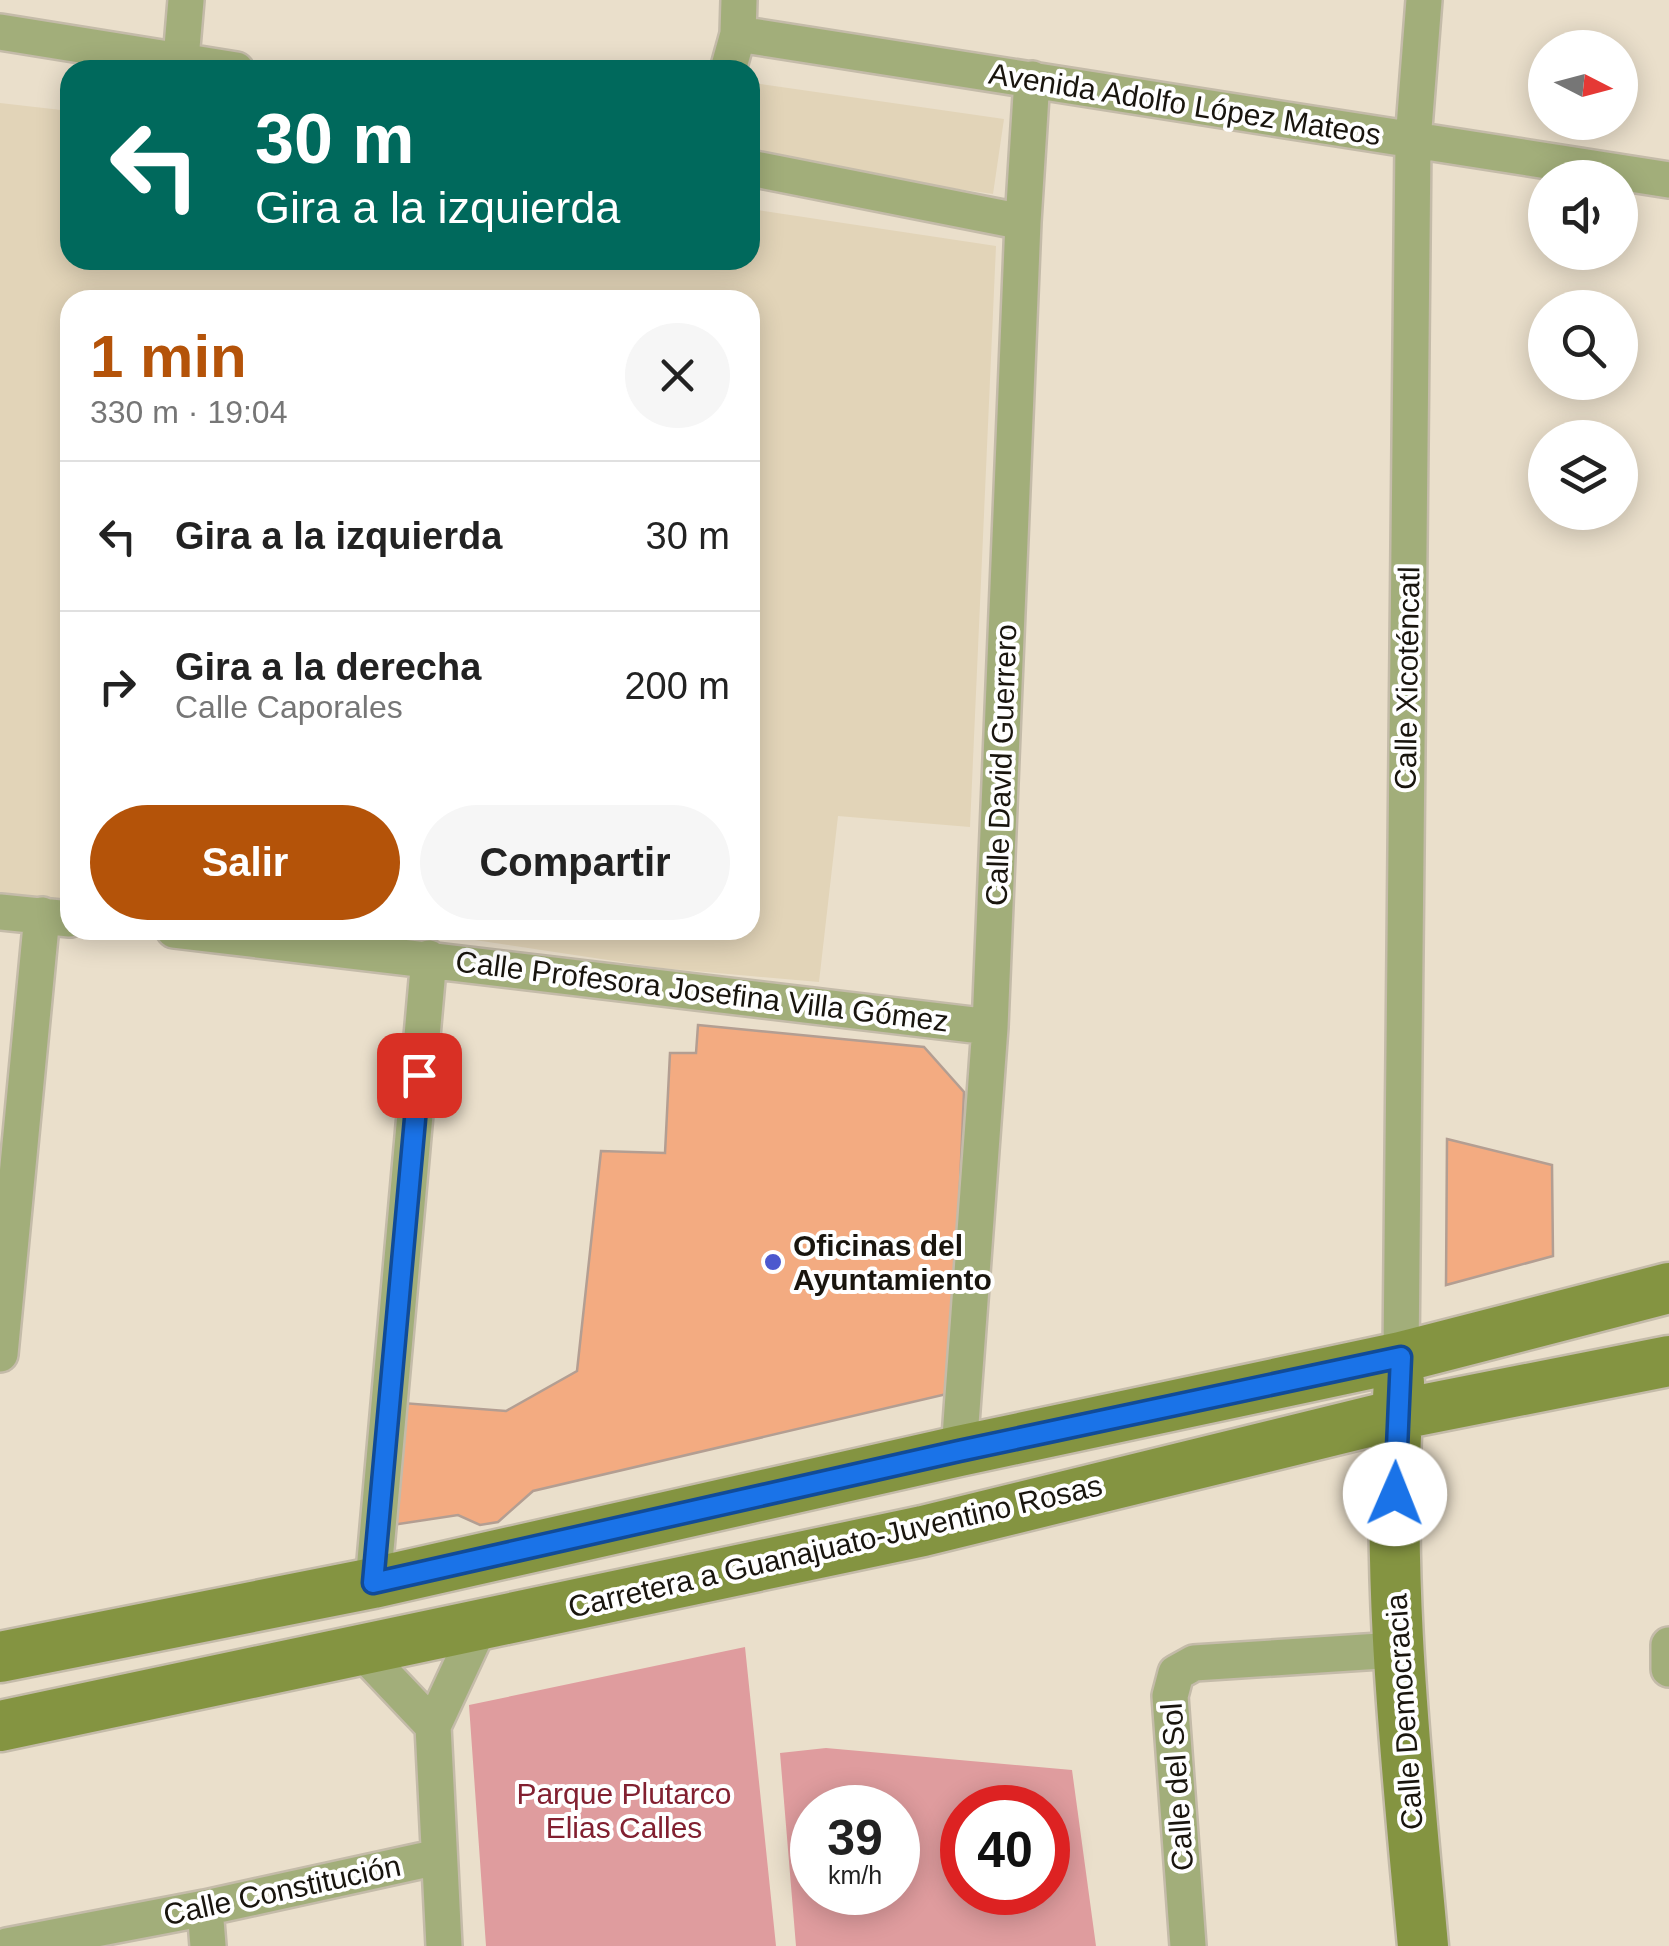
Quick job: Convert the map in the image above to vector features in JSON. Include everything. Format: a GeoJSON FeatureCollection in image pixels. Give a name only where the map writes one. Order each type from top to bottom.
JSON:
{"type":"FeatureCollection","features":[{"type":"Feature","properties":{"kind":"main road","name":"Carretera a Guanajuato-Juventino Rosas"},"geometry":{"type":"LineString","coordinates":[[0,1657],[373,1583],[959,1451],[1401,1357],[1669,1288]]}},
{"type":"Feature","properties":{"kind":"main road","name":"Calle Democracia"},"geometry":{"type":"LineString","coordinates":[[1401,1357],[1393,1572],[1396,1650],[1423,1946]]}},
{"type":"Feature","properties":{"kind":"main road","name":"Carretera a Guanajuato-Juventino Rosas"},"geometry":{"type":"LineString","coordinates":[[0,1726],[923,1530],[1396,1415],[1669,1361]]}},
{"type":"Feature","properties":{"kind":"main road"},"geometry":{"type":"LineString","coordinates":[[768,1494],[784,1560]]}},
{"type":"Feature","properties":{"kind":"street"},"geometry":{"type":"LineString","coordinates":[[0,32],[180,60],[186,0]]}},
{"type":"Feature","properties":{"kind":"street","name":"Calle Xicoténcatl"},"geometry":{"type":"LineString","coordinates":[[1401,1357],[1412,141],[1424,0]]}},
{"type":"Feature","properties":{"kind":"street","name":"Avenida Adolfo López Mateos"},"geometry":{"type":"LineString","coordinates":[[730,60],[738,17],[1032,79],[1669,180]]}},
{"type":"Feature","properties":{"kind":"street","name":"Calle David Guerrero"},"geometry":{"type":"LineString","coordinates":[[959,1451],[990,1027],[1022,222],[1032,79]]}},
{"type":"Feature","properties":{"kind":"street"},"geometry":{"type":"LineString","coordinates":[[760,170],[1022,222]]}},
{"type":"Feature","properties":{"kind":"street"},"geometry":{"type":"LineString","coordinates":[[0,912],[56,917],[0,1354]]}},
{"type":"Feature","properties":{"kind":"street","name":"Calle Profesora Josefina Villa Gómez"},"geometry":{"type":"LineString","coordinates":[[265,940],[990,1027]]}},
{"type":"Feature","properties":{"kind":"street"},"geometry":{"type":"LineString","coordinates":[[373,1583],[429,958]]}},
{"type":"Feature","properties":{"kind":"street"},"geometry":{"type":"LineString","coordinates":[[444,1946],[434,1726],[480,1625]]}},
{"type":"Feature","properties":{"kind":"street"},"geometry":{"type":"LineString","coordinates":[[1669,1645],[1669,1669]]}},
{"type":"Feature","properties":{"kind":"street"},"geometry":{"type":"LineString","coordinates":[[359,1648],[434,1726]]}},
{"type":"Feature","properties":{"kind":"street","name":"Calle del Sol"},"geometry":{"type":"LineString","coordinates":[[1188,1946],[1170,1696],[1176,1674],[1194,1663],[1396,1650]]}},
{"type":"Feature","properties":{"kind":"street","name":"Calle Constitución"},"geometry":{"type":"LineString","coordinates":[[7,1946],[438,1857]]}},
{"type":"Feature","properties":{"kind":"street"},"geometry":{"type":"LineString","coordinates":[[205,1908],[208,1946]]}},
{"type":"Feature","properties":{"kind":"shaded area"},"geometry":{"type":"Polygon","coordinates":[[[760,84],[1004,119],[993,194],[760,160],[760,84]]]}},
{"type":"Feature","properties":{"kind":"shaded area"},"geometry":{"type":"Polygon","coordinates":[[[0,103],[60,110],[60,270],[760,270],[760,211],[996,246],[970,827],[838,816],[819,982],[661,968],[475,940],[760,940],[760,290],[60,290],[60,901],[0,893],[0,103]]]}},
{"type":"Feature","properties":{"kind":"green space","name":"Parque Plutarco Elias Calles"},"geometry":{"type":"Polygon","coordinates":[[[745,1647],[776,1946],[486,1946],[469,1705],[745,1647]]]}},
{"type":"Feature","properties":{"kind":"green space"},"geometry":{"type":"Polygon","coordinates":[[[826,1748],[1072,1770],[1096,1946],[796,1946],[793,1915],[920,1915],[920,1785],[790,1785],[790,1874],[780,1753],[826,1748]]]}},
{"type":"Feature","properties":{"kind":"building","name":"Oficinas del Ayuntamiento"},"geometry":{"type":"Polygon","coordinates":[[[698,1025],[924,1047],[964,1092],[951,1393],[533,1491],[498,1522],[480,1525],[458,1515],[392,1525],[403,1403],[506,1411],[577,1371],[601,1151],[665,1153],[670,1053],[696,1053],[698,1025]]]}},
{"type":"Feature","properties":{"kind":"building"},"geometry":{"type":"Polygon","coordinates":[[[1447,1139],[1552,1165],[1553,1256],[1446,1285],[1447,1139]]]}},
{"type":"Feature","properties":{"kind":"place","name":"Oficinas del Ayuntamiento"},"geometry":{"type":"Point","coordinates":[773,1262]}},
{"type":"Feature","properties":{"kind":"route"},"geometry":{"type":"LineString","coordinates":[[419,1075],[373,1583],[959,1451],[1401,1357],[1395,1494]]}}]}
